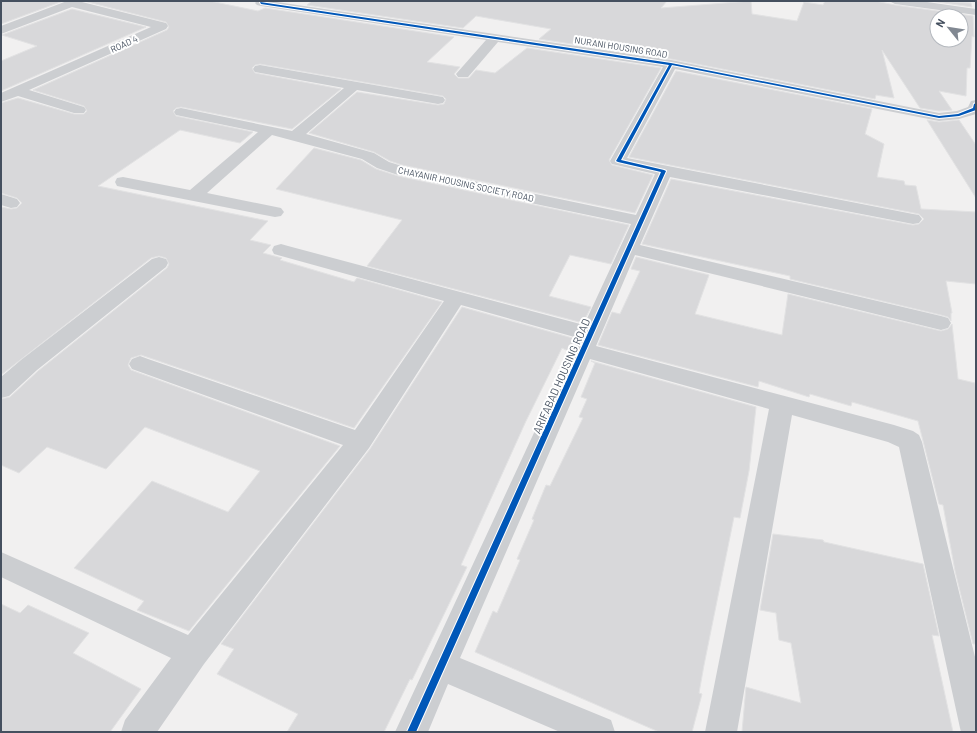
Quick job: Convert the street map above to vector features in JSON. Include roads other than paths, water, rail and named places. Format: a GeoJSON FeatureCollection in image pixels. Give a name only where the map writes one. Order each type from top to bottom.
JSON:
{"type":"FeatureCollection","features":[{"type":"Feature","properties":{"kind":"street"},"geometry":{"type":"LineString","coordinates":[[895,1],[976,12]]}},
{"type":"Feature","properties":{"kind":"street"},"geometry":{"type":"LineString","coordinates":[[1,30],[74,2]]}},
{"type":"Feature","properties":{"kind":"street","name":"ROAD 4"},"geometry":{"type":"LineString","coordinates":[[1,98],[162,26],[74,2]]}},
{"type":"Feature","properties":{"kind":"street","name":"NURANI HOUSING ROAD"},"geometry":{"type":"LineString","coordinates":[[261,3],[671,64],[939,117],[959,115],[976,109]]}},
{"type":"Feature","properties":{"kind":"street"},"geometry":{"type":"LineString","coordinates":[[462,74],[495,38]]}},
{"type":"Feature","properties":{"kind":"street"},"geometry":{"type":"LineString","coordinates":[[671,64],[618,161],[913,219]]}},
{"type":"Feature","properties":{"kind":"street"},"geometry":{"type":"LineString","coordinates":[[260,69],[438,100]]}},
{"type":"Feature","properties":{"kind":"street"},"geometry":{"type":"LineString","coordinates":[[295,136],[355,85]]}},
{"type":"Feature","properties":{"kind":"street"},"geometry":{"type":"LineString","coordinates":[[17,91],[79,110]]}},
{"type":"Feature","properties":{"kind":"street"},"geometry":{"type":"LineString","coordinates":[[976,104],[976,109]]}},
{"type":"Feature","properties":{"kind":"street","name":"CHAYANIR HOUSING SOCIETY ROAD"},"geometry":{"type":"LineString","coordinates":[[181,112],[295,136],[368,156],[382,165],[398,170],[641,221]]}},
{"type":"Feature","properties":{"kind":"street"},"geometry":{"type":"LineString","coordinates":[[194,196],[269,130]]}},
{"type":"Feature","properties":{"kind":"street","name":"ARIFABAD HOUSING ROAD"},"geometry":{"type":"LineString","coordinates":[[411,732],[664,171]]}},
{"type":"Feature","properties":{"kind":"street"},"geometry":{"type":"LineString","coordinates":[[124,182],[275,212]]}},
{"type":"Feature","properties":{"kind":"street"},"geometry":{"type":"LineString","coordinates":[[629,248],[941,323]]}},
{"type":"Feature","properties":{"kind":"street"},"geometry":{"type":"LineString","coordinates":[[281,250],[457,297],[588,342],[782,404],[894,434],[910,442],[976,728]]}},
{"type":"Feature","properties":{"kind":"street"},"geometry":{"type":"LineString","coordinates":[[1,390],[29,365],[159,263]]}},
{"type":"Feature","properties":{"kind":"street"},"geometry":{"type":"LineString","coordinates":[[136,732],[192,653],[360,441],[457,297]]}},
{"type":"Feature","properties":{"kind":"street"},"geometry":{"type":"LineString","coordinates":[[140,364],[360,441]]}},
{"type":"Feature","properties":{"kind":"street"},"geometry":{"type":"LineString","coordinates":[[721,732],[782,404]]}},
{"type":"Feature","properties":{"kind":"street"},"geometry":{"type":"LineString","coordinates":[[1,564],[192,653]]}},
{"type":"Feature","properties":{"kind":"street"},"geometry":{"type":"LineString","coordinates":[[442,666],[599,732]]}}]}
